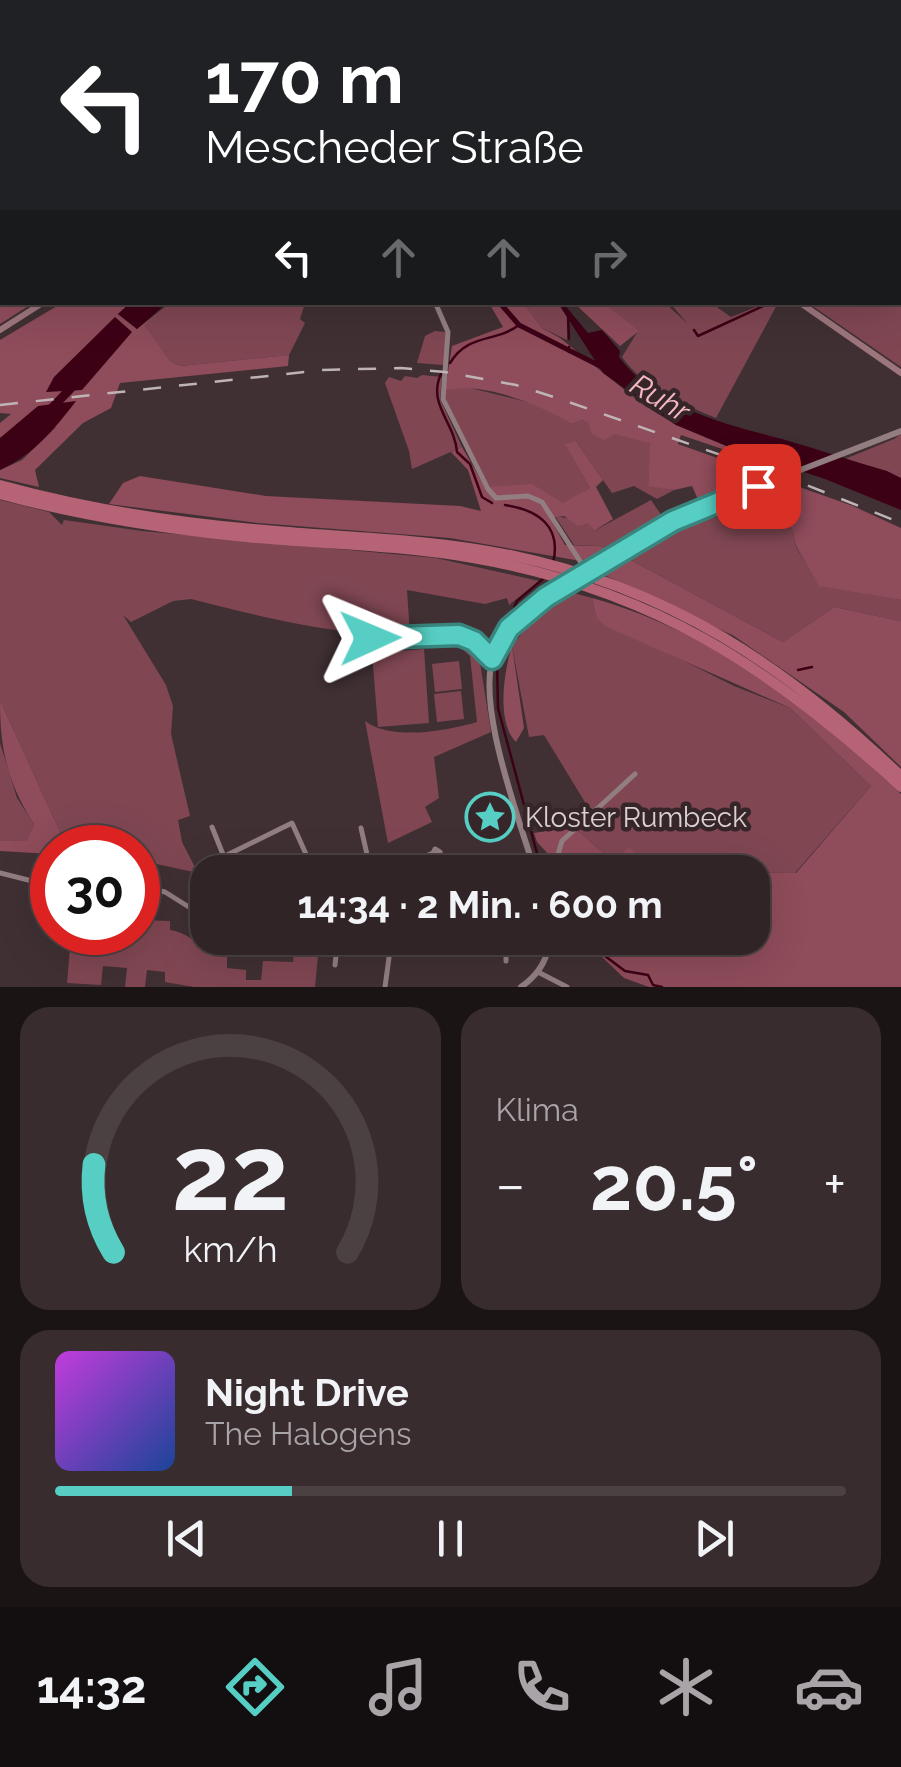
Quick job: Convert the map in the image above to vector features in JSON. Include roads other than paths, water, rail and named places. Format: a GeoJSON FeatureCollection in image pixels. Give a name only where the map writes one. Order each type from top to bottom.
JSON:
{"type":"FeatureCollection","features":[{"type":"Feature","properties":{"kind":"highway"},"geometry":{"type":"LineString","coordinates":[[0,486],[130,518]]}},
{"type":"Feature","properties":{"kind":"highway"},"geometry":{"type":"LineString","coordinates":[[0,494],[212,534],[511,560],[615,591],[691,619],[759,658],[818,700],[901,776]]}},
{"type":"Feature","properties":{"kind":"highway"},"geometry":{"type":"LineString","coordinates":[[615,591],[753,666],[813,708],[901,787]]}},
{"type":"Feature","properties":{"kind":"main road"},"geometry":{"type":"LineString","coordinates":[[0,330],[39,305]]}},
{"type":"Feature","properties":{"kind":"main road"},"geometry":{"type":"LineString","coordinates":[[803,305],[901,373]]}},
{"type":"Feature","properties":{"kind":"street"},"geometry":{"type":"LineString","coordinates":[[436,305],[448,332],[442,399],[488,489],[496,498],[528,496],[542,502],[587,572]]}},
{"type":"Feature","properties":{"kind":"street"},"geometry":{"type":"LineString","coordinates":[[530,855],[489,699],[492,659],[503,637],[522,615],[673,521],[901,432]]}},
{"type":"Feature","properties":{"kind":"street"},"geometry":{"type":"LineString","coordinates":[[364,637],[459,635],[474,641],[492,659]]}},
{"type":"Feature","properties":{"kind":"street"},"geometry":{"type":"LineString","coordinates":[[558,855],[562,842],[636,774]]}},
{"type":"Feature","properties":{"kind":"street"},"geometry":{"type":"LineString","coordinates":[[225,855],[292,823],[306,855]]}},
{"type":"Feature","properties":{"kind":"street"},"geometry":{"type":"LineString","coordinates":[[212,827],[223,855]]}},
{"type":"Feature","properties":{"kind":"street"},"geometry":{"type":"LineString","coordinates":[[361,828],[367,855]]}},
{"type":"Feature","properties":{"kind":"street"},"geometry":{"type":"LineString","coordinates":[[428,855],[432,853]]}},
{"type":"Feature","properties":{"kind":"street"},"geometry":{"type":"LineString","coordinates":[[0,874],[30,881]]}},
{"type":"Feature","properties":{"kind":"street"},"geometry":{"type":"LineString","coordinates":[[160,892],[190,907]]}},
{"type":"Feature","properties":{"kind":"street"},"geometry":{"type":"LineString","coordinates":[[336,965],[337,955]]}},
{"type":"Feature","properties":{"kind":"street"},"geometry":{"type":"LineString","coordinates":[[385,987],[389,955]]}},
{"type":"Feature","properties":{"kind":"street"},"geometry":{"type":"LineString","coordinates":[[506,955],[506,961]]}},
{"type":"Feature","properties":{"kind":"street"},"geometry":{"type":"LineString","coordinates":[[520,987],[538,972],[546,955]]}},
{"type":"Feature","properties":{"kind":"street"},"geometry":{"type":"LineString","coordinates":[[538,972],[566,987]]}},
{"type":"Feature","properties":{"kind":"water"},"geometry":{"type":"Polygon","coordinates":[[[127,305],[165,305],[137,329],[118,314],[127,305]]]}},
{"type":"Feature","properties":{"kind":"water"},"geometry":{"type":"Polygon","coordinates":[[[559,305],[565,305],[588,333],[602,330],[635,375],[672,402],[715,420],[901,478],[901,510],[676,425],[603,373],[559,305]]]}},
{"type":"Feature","properties":{"kind":"water"},"geometry":{"type":"Polygon","coordinates":[[[115,317],[132,332],[82,390],[46,392],[54,377],[115,317]]]}},
{"type":"Feature","properties":{"kind":"water"},"geometry":{"type":"Polygon","coordinates":[[[76,401],[42,441],[0,470],[0,438],[38,406],[76,401]]]}},
{"type":"Feature","properties":{"kind":"waterway"},"geometry":{"type":"LineString","coordinates":[[502,305],[519,325],[604,368]]}},
{"type":"Feature","properties":{"kind":"waterway"},"geometry":{"type":"LineString","coordinates":[[694,330],[698,336],[765,305]]}},
{"type":"Feature","properties":{"kind":"waterway"},"geometry":{"type":"LineString","coordinates":[[568,316],[569,339]]}},
{"type":"Feature","properties":{"kind":"waterway"},"geometry":{"type":"LineString","coordinates":[[450,363],[465,347],[519,325]]}},
{"type":"Feature","properties":{"kind":"waterway"},"geometry":{"type":"LineString","coordinates":[[569,347],[569,352]]}},
{"type":"Feature","properties":{"kind":"waterway"},"geometry":{"type":"LineString","coordinates":[[441,374],[437,395],[457,452],[470,464],[482,497],[492,503]]}},
{"type":"Feature","properties":{"kind":"waterway","name":"Ruhr"},"geometry":{"type":"LineString","coordinates":[[50,410],[74,385]]}},
{"type":"Feature","properties":{"kind":"waterway"},"geometry":{"type":"LineString","coordinates":[[505,505],[528,511],[545,522],[554,539],[553,563]]}},
{"type":"Feature","properties":{"kind":"waterway"},"geometry":{"type":"LineString","coordinates":[[510,618],[517,601],[544,578]]}},
{"type":"Feature","properties":{"kind":"waterway"},"geometry":{"type":"LineString","coordinates":[[511,634],[497,663],[498,708],[537,855]]}},
{"type":"Feature","properties":{"kind":"waterway"},"geometry":{"type":"LineString","coordinates":[[798,670],[812,667]]}},
{"type":"Feature","properties":{"kind":"waterway"},"geometry":{"type":"LineString","coordinates":[[604,955],[625,971],[648,975],[653,985],[662,987]]}},
{"type":"Feature","properties":{"kind":"railway"},"geometry":{"type":"LineString","coordinates":[[0,405],[323,370],[401,368],[445,372],[516,385],[560,399],[804,484],[901,523]]}},
{"type":"Feature","properties":{"kind":"place","name":"Kloster Rumbeck"},"geometry":{"type":"Point","coordinates":[490,817]}}]}
